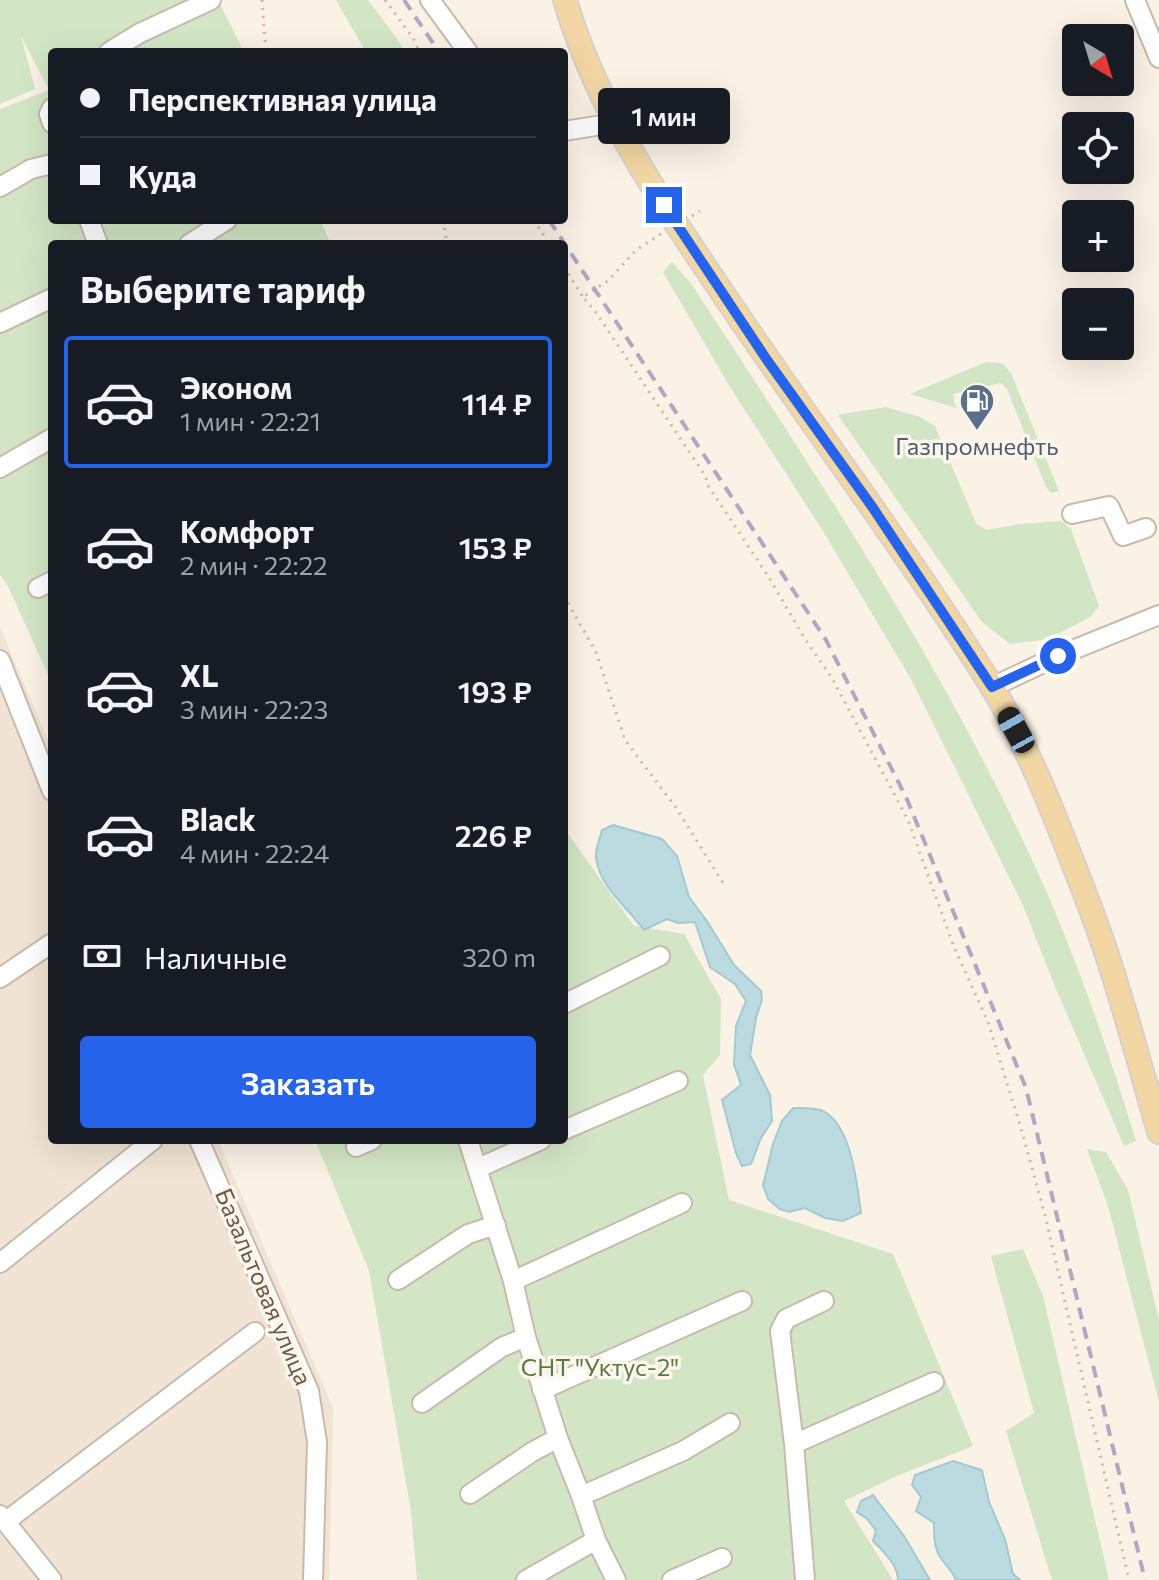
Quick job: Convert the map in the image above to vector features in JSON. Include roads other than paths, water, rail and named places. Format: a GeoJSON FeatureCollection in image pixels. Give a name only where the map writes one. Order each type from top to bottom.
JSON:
{"type":"FeatureCollection","features":[{"type":"Feature","properties":{"kind":"main road"},"geometry":{"type":"LineString","coordinates":[[565,0],[576,38],[600,94],[676,225],[767,360],[873,508],[992,687],[1027,752],[1105,948],[1159,1132]]}},
{"type":"Feature","properties":{"kind":"street"},"geometry":{"type":"LineString","coordinates":[[116,48],[140,33],[211,0]]}},
{"type":"Feature","properties":{"kind":"street"},"geometry":{"type":"LineString","coordinates":[[430,0],[465,48]]}},
{"type":"Feature","properties":{"kind":"street"},"geometry":{"type":"LineString","coordinates":[[1135,0],[1159,58]]}},
{"type":"Feature","properties":{"kind":"street"},"geometry":{"type":"LineString","coordinates":[[568,130],[615,123]]}},
{"type":"Feature","properties":{"kind":"street"},"geometry":{"type":"LineString","coordinates":[[0,187],[31,169],[48,165]]}},
{"type":"Feature","properties":{"kind":"street"},"geometry":{"type":"LineString","coordinates":[[195,240],[221,224]]}},
{"type":"Feature","properties":{"kind":"street"},"geometry":{"type":"LineString","coordinates":[[0,323],[48,300]]}},
{"type":"Feature","properties":{"kind":"street"},"geometry":{"type":"LineString","coordinates":[[0,468],[48,440]]}},
{"type":"Feature","properties":{"kind":"street"},"geometry":{"type":"LineString","coordinates":[[1072,514],[1109,506],[1123,536],[1146,528]]}},
{"type":"Feature","properties":{"kind":"street"},"geometry":{"type":"LineString","coordinates":[[992,687],[1159,615]]}},
{"type":"Feature","properties":{"kind":"street"},"geometry":{"type":"LineString","coordinates":[[0,660],[48,781]]}},
{"type":"Feature","properties":{"kind":"street"},"geometry":{"type":"LineString","coordinates":[[0,978],[48,946]]}},
{"type":"Feature","properties":{"kind":"street"},"geometry":{"type":"LineString","coordinates":[[568,1002],[660,956]]}},
{"type":"Feature","properties":{"kind":"street"},"geometry":{"type":"LineString","coordinates":[[568,1128],[678,1081]]}},
{"type":"Feature","properties":{"kind":"street"},"geometry":{"type":"LineString","coordinates":[[0,1263],[148,1144]]}},
{"type":"Feature","properties":{"kind":"street","name":"Базальтовая улица"},"geometry":{"type":"LineString","coordinates":[[201,1144],[309,1391],[317,1442],[313,1580]]}},
{"type":"Feature","properties":{"kind":"street"},"geometry":{"type":"LineString","coordinates":[[469,1144],[558,1438],[596,1540],[616,1580]]}},
{"type":"Feature","properties":{"kind":"street"},"geometry":{"type":"LineString","coordinates":[[478,1168],[532,1144]]}},
{"type":"Feature","properties":{"kind":"street"},"geometry":{"type":"LineString","coordinates":[[513,1281],[682,1203]]}},
{"type":"Feature","properties":{"kind":"street"},"geometry":{"type":"LineString","coordinates":[[398,1280],[468,1234],[496,1225]]}},
{"type":"Feature","properties":{"kind":"street"},"geometry":{"type":"LineString","coordinates":[[542,1390],[742,1301]]}},
{"type":"Feature","properties":{"kind":"street"},"geometry":{"type":"LineString","coordinates":[[805,1580],[794,1444],[780,1331],[786,1319],[824,1301]]}},
{"type":"Feature","properties":{"kind":"street"},"geometry":{"type":"LineString","coordinates":[[52,1580],[3,1518],[255,1332]]}},
{"type":"Feature","properties":{"kind":"street"},"geometry":{"type":"LineString","coordinates":[[422,1403],[502,1347],[526,1337]]}},
{"type":"Feature","properties":{"kind":"street"},"geometry":{"type":"LineString","coordinates":[[794,1444],[934,1382]]}},
{"type":"Feature","properties":{"kind":"street"},"geometry":{"type":"LineString","coordinates":[[581,1496],[683,1451],[730,1423]]}},
{"type":"Feature","properties":{"kind":"street"},"geometry":{"type":"LineString","coordinates":[[470,1494],[558,1438]]}},
{"type":"Feature","properties":{"kind":"street"},"geometry":{"type":"LineString","coordinates":[[526,1580],[596,1540]]}},
{"type":"Feature","properties":{"kind":"street"},"geometry":{"type":"LineString","coordinates":[[672,1580],[722,1558]]}},
{"type":"Feature","properties":{"kind":"water"},"geometry":{"type":"Polygon","coordinates":[[[613,825],[662,839],[677,856],[689,897],[734,965],[761,991],[762,1000],[750,1055],[770,1095],[772,1121],[761,1138],[751,1164],[742,1166],[736,1153],[722,1100],[741,1085],[734,1064],[736,1026],[746,1001],[735,984],[710,967],[695,922],[678,923],[667,919],[644,930],[614,895],[601,875],[596,855],[602,830],[613,825]]]}},
{"type":"Feature","properties":{"kind":"water"},"geometry":{"type":"Polygon","coordinates":[[[793,1108],[822,1110],[834,1120],[852,1158],[861,1213],[843,1221],[825,1218],[805,1208],[789,1212],[768,1199],[763,1185],[773,1144],[782,1121],[793,1108]]]}},
{"type":"Feature","properties":{"kind":"water"},"geometry":{"type":"Polygon","coordinates":[[[953,1461],[982,1470],[989,1502],[1005,1539],[1013,1574],[1020,1580],[956,1580],[940,1557],[935,1545],[934,1523],[916,1511],[921,1497],[912,1485],[915,1475],[953,1461]]]}},
{"type":"Feature","properties":{"kind":"water"},"geometry":{"type":"Polygon","coordinates":[[[873,1495],[904,1536],[930,1580],[898,1580],[893,1564],[873,1541],[876,1530],[857,1512],[861,1501],[873,1495]]]}},
{"type":"Feature","properties":{"kind":"railway"},"geometry":{"type":"LineString","coordinates":[[404,0],[436,48]]}},
{"type":"Feature","properties":{"kind":"railway"},"geometry":{"type":"LineString","coordinates":[[552,224],[562,240]]}},
{"type":"Feature","properties":{"kind":"railway"},"geometry":{"type":"LineString","coordinates":[[568,249],[826,640],[906,797],[1026,1088],[1145,1580]]}},
{"type":"Feature","properties":{"kind":"place","name":"Газпромнефть"},"geometry":{"type":"Point","coordinates":[977,432]}},
{"type":"Feature","properties":{"kind":"park label","name":"СНТ \"Уктус-2\""},"geometry":{"type":"Point","coordinates":[600,1368]}}]}
